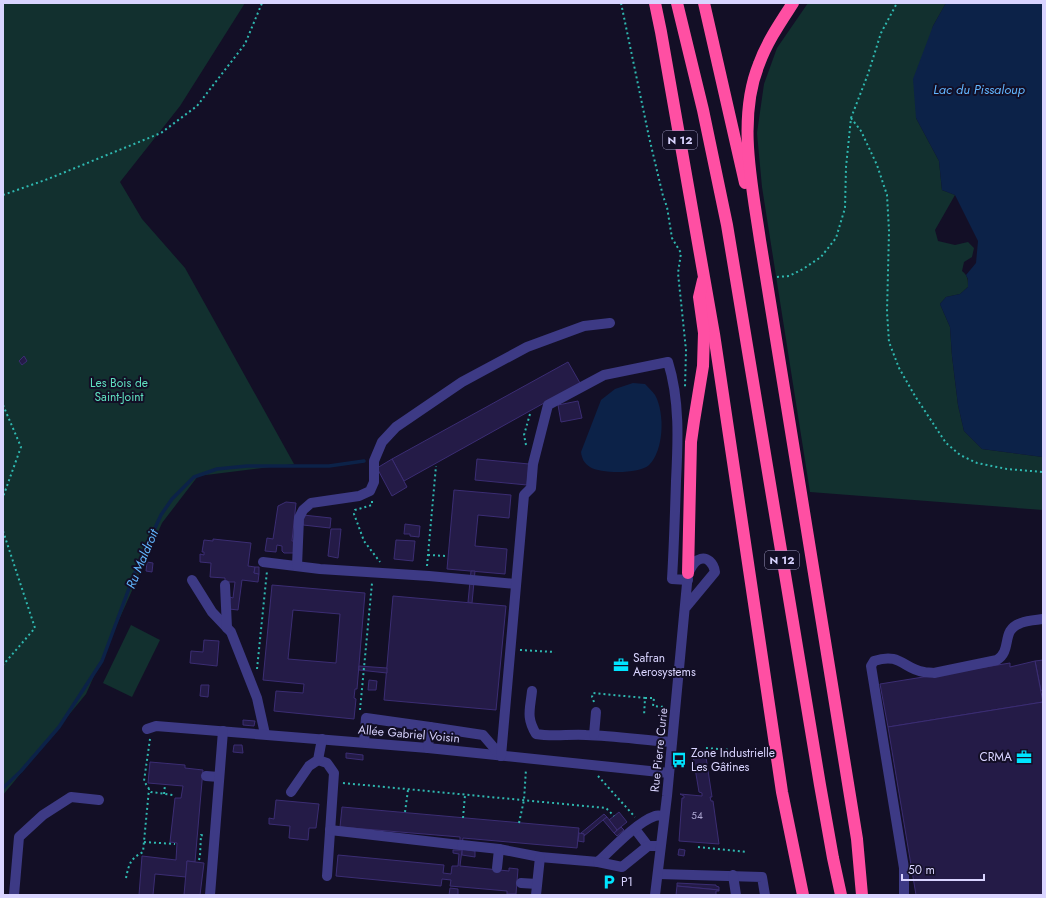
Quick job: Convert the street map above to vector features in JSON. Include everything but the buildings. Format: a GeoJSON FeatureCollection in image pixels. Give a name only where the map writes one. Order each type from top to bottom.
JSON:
{"type":"FeatureCollection","features":[{"type":"Feature","properties":{"kind":"highway","name":"N 12"},"geometry":{"type":"LineString","coordinates":[[655,3],[716,350],[782,792],[803,895]]}},
{"type":"Feature","properties":{"kind":"highway","name":"N 12"},"geometry":{"type":"LineString","coordinates":[[677,3],[703,110],[727,225],[820,786],[841,895]]}},
{"type":"Feature","properties":{"kind":"highway"},"geometry":{"type":"LineString","coordinates":[[704,3],[752,216],[760,240]]}},
{"type":"Feature","properties":{"kind":"highway"},"geometry":{"type":"LineString","coordinates":[[793,3],[770,40],[758,65],[751,92],[748,122],[748,152],[766,279],[856,839],[862,895]]}},
{"type":"Feature","properties":{"kind":"highway"},"geometry":{"type":"LineString","coordinates":[[688,577],[691,442],[704,366],[704,333],[699,297],[704,277]]}},
{"type":"Feature","properties":{"kind":"highway"},"geometry":{"type":"LineString","coordinates":[[856,839],[865,867],[870,895]]}},
{"type":"Feature","properties":{"kind":"street"},"geometry":{"type":"LineString","coordinates":[[297,566],[299,518],[304,510],[311,503],[359,496],[370,491],[374,482],[374,461],[382,442],[396,427],[462,382],[527,347],[584,326],[610,323]]}},
{"type":"Feature","properties":{"kind":"street"},"geometry":{"type":"LineString","coordinates":[[502,756],[524,495],[531,488],[533,464],[548,405],[604,375],[668,362],[673,377],[678,442],[672,579],[688,577],[692,565],[698,560],[704,559],[711,561],[715,572],[686,608]]}},
{"type":"Feature","properties":{"kind":"street"},"geometry":{"type":"LineString","coordinates":[[266,562],[320,569],[516,584]]}},
{"type":"Feature","properties":{"kind":"street","name":"Rue Pierre Curie"},"geometry":{"type":"LineString","coordinates":[[655,895],[676,707],[688,577]]}},
{"type":"Feature","properties":{"kind":"street"},"geometry":{"type":"LineString","coordinates":[[192,580],[212,612],[231,632],[257,698],[265,734]]}},
{"type":"Feature","properties":{"kind":"street"},"geometry":{"type":"LineString","coordinates":[[224,586],[227,628]]}},
{"type":"Feature","properties":{"kind":"street"},"geometry":{"type":"LineString","coordinates":[[904,895],[904,868],[871,666],[874,662],[887,658],[900,660],[923,672],[934,672],[997,660],[1002,657],[1006,648],[1007,634],[1012,628],[1020,623],[1043,619]]}},
{"type":"Feature","properties":{"kind":"street"},"geometry":{"type":"LineString","coordinates":[[532,691],[529,713],[530,723],[536,734],[548,736],[562,734],[594,735],[672,742]]}},
{"type":"Feature","properties":{"kind":"street"},"geometry":{"type":"LineString","coordinates":[[594,735],[596,712]]}},
{"type":"Feature","properties":{"kind":"street"},"geometry":{"type":"LineString","coordinates":[[364,742],[366,718],[483,734],[502,756]]}},
{"type":"Feature","properties":{"kind":"street","name":"Allée Gabriel Voisin"},"geometry":{"type":"LineString","coordinates":[[149,729],[156,726],[364,742],[669,774]]}},
{"type":"Feature","properties":{"kind":"street"},"geometry":{"type":"LineString","coordinates":[[428,748],[430,727]]}},
{"type":"Feature","properties":{"kind":"street"},"geometry":{"type":"LineString","coordinates":[[210,895],[223,731]]}},
{"type":"Feature","properties":{"kind":"street"},"geometry":{"type":"LineString","coordinates":[[290,792],[309,766],[318,760],[322,739]]}},
{"type":"Feature","properties":{"kind":"street"},"geometry":{"type":"LineString","coordinates":[[318,760],[327,763],[334,772],[327,876]]}},
{"type":"Feature","properties":{"kind":"street"},"geometry":{"type":"LineString","coordinates":[[206,776],[219,777]]}},
{"type":"Feature","properties":{"kind":"street"},"geometry":{"type":"LineString","coordinates":[[14,895],[19,837],[43,814],[71,797],[99,800]]}},
{"type":"Feature","properties":{"kind":"street"},"geometry":{"type":"LineString","coordinates":[[598,862],[638,826],[656,816],[664,816]]}},
{"type":"Feature","properties":{"kind":"street"},"geometry":{"type":"LineString","coordinates":[[638,826],[648,846]]}},
{"type":"Feature","properties":{"kind":"street"},"geometry":{"type":"LineString","coordinates":[[330,830],[499,849],[540,857],[598,862],[622,867],[648,846],[660,846]]}},
{"type":"Feature","properties":{"kind":"street"},"geometry":{"type":"LineString","coordinates":[[497,868],[499,849]]}},
{"type":"Feature","properties":{"kind":"street"},"geometry":{"type":"LineString","coordinates":[[536,895],[540,857]]}},
{"type":"Feature","properties":{"kind":"street"},"geometry":{"type":"LineString","coordinates":[[658,874],[762,877],[765,895]]}},
{"type":"Feature","properties":{"kind":"street"},"geometry":{"type":"LineString","coordinates":[[733,875],[736,895]]}},
{"type":"Feature","properties":{"kind":"street"},"geometry":{"type":"LineString","coordinates":[[521,883],[537,884]]}},
{"type":"Feature","properties":{"kind":"path"},"geometry":{"type":"LineString","coordinates":[[3,195],[55,176],[160,133],[197,106],[245,44],[262,3]]}},
{"type":"Feature","properties":{"kind":"path"},"geometry":{"type":"LineString","coordinates":[[621,3],[649,137],[667,207],[672,238],[681,253],[678,273],[686,350],[685,390]]}},
{"type":"Feature","properties":{"kind":"path"},"geometry":{"type":"LineString","coordinates":[[766,279],[789,276],[803,269],[821,257],[836,238],[845,208],[846,167],[851,118],[868,74],[881,33],[897,3]]}},
{"type":"Feature","properties":{"kind":"path"},"geometry":{"type":"LineString","coordinates":[[851,118],[861,131],[877,165],[887,195],[889,230],[887,312],[889,342],[899,368],[915,396],[946,443],[960,455],[977,463],[1007,469],[1043,472]]}},
{"type":"Feature","properties":{"kind":"path"},"geometry":{"type":"LineString","coordinates":[[3,405],[21,447],[3,498]]}},
{"type":"Feature","properties":{"kind":"path"},"geometry":{"type":"LineString","coordinates":[[427,576],[436,466]]}},
{"type":"Feature","properties":{"kind":"path"},"geometry":{"type":"LineString","coordinates":[[370,491],[372,496],[372,505],[355,510],[354,514],[364,541],[381,563]]}},
{"type":"Feature","properties":{"kind":"path"},"geometry":{"type":"LineString","coordinates":[[3,531],[35,628],[3,665]]}},
{"type":"Feature","properties":{"kind":"path"},"geometry":{"type":"LineString","coordinates":[[428,555],[446,556]]}},
{"type":"Feature","properties":{"kind":"path"},"geometry":{"type":"LineString","coordinates":[[257,670],[266,562]]}},
{"type":"Feature","properties":{"kind":"path"},"geometry":{"type":"LineString","coordinates":[[366,718],[360,710],[373,572]]}},
{"type":"Feature","properties":{"kind":"path"},"geometry":{"type":"LineString","coordinates":[[511,649],[555,652]]}},
{"type":"Feature","properties":{"kind":"path"},"geometry":{"type":"LineString","coordinates":[[593,693],[654,698],[653,706],[676,707]]}},
{"type":"Feature","properties":{"kind":"path"},"geometry":{"type":"LineString","coordinates":[[644,716],[645,698]]}},
{"type":"Feature","properties":{"kind":"path"},"geometry":{"type":"LineString","coordinates":[[149,729],[144,781],[151,792],[173,795]]}},
{"type":"Feature","properties":{"kind":"path"},"geometry":{"type":"LineString","coordinates":[[706,748],[731,750]]}},
{"type":"Feature","properties":{"kind":"path"},"geometry":{"type":"LineString","coordinates":[[519,823],[524,800],[527,758]]}},
{"type":"Feature","properties":{"kind":"path"},"geometry":{"type":"LineString","coordinates":[[592,765],[592,770],[638,826]]}},
{"type":"Feature","properties":{"kind":"path"},"geometry":{"type":"LineString","coordinates":[[334,782],[606,808],[614,816]]}},
{"type":"Feature","properties":{"kind":"path"},"geometry":{"type":"LineString","coordinates":[[164,794],[165,785]]}},
{"type":"Feature","properties":{"kind":"path"},"geometry":{"type":"LineString","coordinates":[[126,878],[128,865],[135,856],[143,852],[149,789]]}},
{"type":"Feature","properties":{"kind":"path"},"geometry":{"type":"LineString","coordinates":[[405,812],[408,789]]}},
{"type":"Feature","properties":{"kind":"path"},"geometry":{"type":"LineString","coordinates":[[463,818],[465,795]]}},
{"type":"Feature","properties":{"kind":"path"},"geometry":{"type":"LineString","coordinates":[[144,842],[175,844]]}},
{"type":"Feature","properties":{"kind":"path"},"geometry":{"type":"LineString","coordinates":[[698,847],[747,852]]}},
{"type":"Feature","properties":{"kind":"green space","name":"Les Bois de Saint-Joint"},"geometry":{"type":"Polygon","coordinates":[[[3,3],[245,3],[180,106],[120,182],[142,219],[185,268],[294,464],[198,476],[162,523],[86,694],[3,795],[3,3]]]}},
{"type":"Feature","properties":{"kind":"green space"},"geometry":{"type":"Polygon","coordinates":[[[808,3],[946,3],[933,26],[916,118],[939,161],[942,190],[955,195],[935,230],[938,241],[955,245],[968,242],[974,248],[972,257],[964,262],[962,271],[967,278],[968,287],[960,294],[946,297],[940,304],[950,327],[958,405],[964,431],[982,449],[1043,457],[1043,510],[810,492],[762,187],[757,133],[764,84],[777,48],[808,3]]]}},
{"type":"Feature","properties":{"kind":"green space"},"geometry":{"type":"Polygon","coordinates":[[[131,625],[160,640],[132,697],[103,683],[131,625]]]}},
{"type":"Feature","properties":{"kind":"water","name":"Lac du Pissaloup"},"geometry":{"type":"Polygon","coordinates":[[[946,3],[1042,3],[1043,457],[982,449],[964,431],[958,405],[950,327],[940,304],[946,297],[960,294],[968,287],[968,279],[966,275],[976,263],[978,241],[955,195],[942,190],[939,161],[916,118],[913,79],[933,26],[946,3]]]}},
{"type":"Feature","properties":{"kind":"water"},"geometry":{"type":"Polygon","coordinates":[[[633,383],[645,384],[655,395],[658,403],[661,431],[658,450],[654,458],[649,465],[638,470],[611,472],[590,467],[584,461],[581,452],[601,400],[615,389],[633,383]]]}},
{"type":"Feature","properties":{"kind":"waterway","name":"Ru Maldroit"},"geometry":{"type":"LineString","coordinates":[[3,788],[21,771],[59,727],[102,661],[137,567],[161,515],[172,499],[194,477],[217,469],[247,466],[329,466],[364,461]]}},
{"type":"Feature","properties":{"kind":"place","name":"Safran Aerosystems"},"geometry":{"type":"Point","coordinates":[621,665]}},
{"type":"Feature","properties":{"kind":"place","name":"CRMA"},"geometry":{"type":"Point","coordinates":[1024,757]}},
{"type":"Feature","properties":{"kind":"place","name":"Zone Industrielle Les Gâtines"},"geometry":{"type":"Point","coordinates":[679,760]}},
{"type":"Feature","properties":{"kind":"place","name":"P1"},"geometry":{"type":"Point","coordinates":[609,882]}}]}
